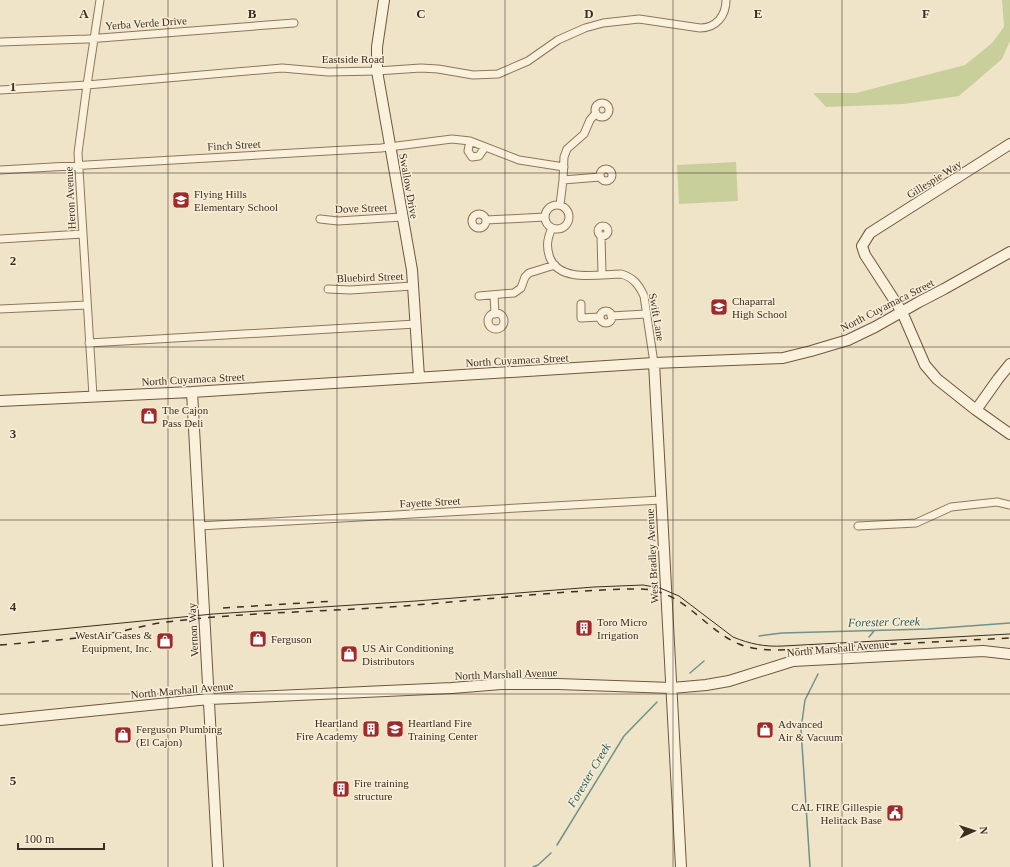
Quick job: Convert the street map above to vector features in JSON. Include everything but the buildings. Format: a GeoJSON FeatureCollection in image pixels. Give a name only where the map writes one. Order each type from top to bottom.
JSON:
{"type":"FeatureCollection","features":[{"type":"Feature","properties":{"kind":"main road","name":"Swallow Drive"},"geometry":{"type":"LineString","coordinates":[[384,0],[377,47],[377,71],[412,270],[419,378]]}},
{"type":"Feature","properties":{"kind":"main road","name":"Gillespie Way"},"geometry":{"type":"LineString","coordinates":[[902,312],[865,255],[862,246],[870,233],[1010,144]]}},
{"type":"Feature","properties":{"kind":"main road","name":"North Cuyamaca Street"},"geometry":{"type":"LineString","coordinates":[[0,401],[192,392],[654,363],[783,358],[811,352],[848,340],[875,328],[1010,252]]}},
{"type":"Feature","properties":{"kind":"main road"},"geometry":{"type":"LineString","coordinates":[[902,312],[925,365],[937,380],[1010,434]]}},
{"type":"Feature","properties":{"kind":"main road","name":"West Bradley Avenue"},"geometry":{"type":"LineString","coordinates":[[654,363],[681,867]]}},
{"type":"Feature","properties":{"kind":"main road"},"geometry":{"type":"LineString","coordinates":[[976,410],[1010,364]]}},
{"type":"Feature","properties":{"kind":"main road","name":"Vernon Way"},"geometry":{"type":"LineString","coordinates":[[192,392],[218,867]]}},
{"type":"Feature","properties":{"kind":"main road","name":"North Marshall Avenue"},"geometry":{"type":"LineString","coordinates":[[0,720],[209,699],[452,688],[499,684],[558,684],[672,688],[729,681],[793,661],[982,651],[1010,654]]}},
{"type":"Feature","properties":{"kind":"street","name":"Heron Avenue"},"geometry":{"type":"LineString","coordinates":[[93,396],[78,153],[100,0]]}},
{"type":"Feature","properties":{"kind":"street","name":"Eastside Road"},"geometry":{"type":"LineString","coordinates":[[0,90],[87,85],[282,68],[328,72],[420,68],[438,69],[473,75],[498,74],[528,61],[558,40],[585,28],[603,23],[639,19],[704,28],[717,23],[726,5],[726,0]]}},
{"type":"Feature","properties":{"kind":"street","name":"Yerba Verde Drive"},"geometry":{"type":"LineString","coordinates":[[0,42],[94,38],[294,23]]}},
{"type":"Feature","properties":{"kind":"street"},"geometry":{"type":"LineString","coordinates":[[560,205],[564,157],[567,149],[584,134],[590,120],[596,113]]}},
{"type":"Feature","properties":{"kind":"street","name":"Finch Street"},"geometry":{"type":"LineString","coordinates":[[0,170],[390,147],[452,139],[470,141],[519,160],[564,166]]}},
{"type":"Feature","properties":{"kind":"street"},"geometry":{"type":"LineString","coordinates":[[470,141],[468,151],[472,157],[479,156],[485,147]]}},
{"type":"Feature","properties":{"kind":"street"},"geometry":{"type":"LineString","coordinates":[[563,180],[600,177]]}},
{"type":"Feature","properties":{"kind":"street"},"geometry":{"type":"LineString","coordinates":[[556,204],[560,205],[569,212],[569,220],[564,227],[560,229],[552,228],[547,224],[545,217],[547,210],[549,207],[556,204]]}},
{"type":"Feature","properties":{"kind":"street","name":"Dove Street"},"geometry":{"type":"LineString","coordinates":[[320,219],[338,221],[402,217]]}},
{"type":"Feature","properties":{"kind":"street"},"geometry":{"type":"LineString","coordinates":[[486,220],[545,217]]}},
{"type":"Feature","properties":{"kind":"street"},"geometry":{"type":"LineString","coordinates":[[479,296],[514,293],[521,288],[525,277],[529,273],[555,265],[550,256],[547,244],[552,228]]}},
{"type":"Feature","properties":{"kind":"street"},"geometry":{"type":"LineString","coordinates":[[0,239],[83,234]]}},
{"type":"Feature","properties":{"kind":"street"},"geometry":{"type":"LineString","coordinates":[[601,236],[602,274]]}},
{"type":"Feature","properties":{"kind":"street","name":"Swift Lane"},"geometry":{"type":"LineString","coordinates":[[555,265],[562,271],[572,275],[620,274],[627,275],[634,280],[640,287],[644,296],[654,363]]}},
{"type":"Feature","properties":{"kind":"street","name":"Bluebird Street"},"geometry":{"type":"LineString","coordinates":[[328,289],[350,290],[413,286]]}},
{"type":"Feature","properties":{"kind":"street"},"geometry":{"type":"LineString","coordinates":[[494,295],[495,314]]}},
{"type":"Feature","properties":{"kind":"street"},"geometry":{"type":"LineString","coordinates":[[581,304],[581,318],[600,317],[601,320],[606,322],[610,320],[611,316],[646,314]]}},
{"type":"Feature","properties":{"kind":"street"},"geometry":{"type":"LineString","coordinates":[[0,309],[87,305]]}},
{"type":"Feature","properties":{"kind":"street"},"geometry":{"type":"LineString","coordinates":[[89,343],[416,324]]}},
{"type":"Feature","properties":{"kind":"street","name":"Fayette Street"},"geometry":{"type":"LineString","coordinates":[[199,526],[661,500]]}},
{"type":"Feature","properties":{"kind":"street"},"geometry":{"type":"LineString","coordinates":[[858,526],[916,524],[951,507],[996,502],[1010,505]]}},
{"type":"Feature","properties":{"kind":"green space"},"geometry":{"type":"Polygon","coordinates":[[[1002,0],[1010,0],[1010,41],[1002,59],[959,96],[904,104],[826,107],[813,93],[856,93],[965,65],[992,43],[1004,27],[1002,0]]]}},
{"type":"Feature","properties":{"kind":"green space"},"geometry":{"type":"Polygon","coordinates":[[[736,162],[738,201],[679,204],[677,165],[736,162]]]}},
{"type":"Feature","properties":{"kind":"waterway","name":"Forester Creek"},"geometry":{"type":"LineString","coordinates":[[759,636],[782,633],[928,629],[1010,623]]}},
{"type":"Feature","properties":{"kind":"waterway","name":"Forester Creek"},"geometry":{"type":"LineString","coordinates":[[869,637],[874,631]]}},
{"type":"Feature","properties":{"kind":"waterway","name":"Forester Creek"},"geometry":{"type":"LineString","coordinates":[[690,673],[704,661]]}},
{"type":"Feature","properties":{"kind":"waterway"},"geometry":{"type":"LineString","coordinates":[[810,867],[801,729],[805,700],[818,674]]}},
{"type":"Feature","properties":{"kind":"waterway","name":"Forester Creek"},"geometry":{"type":"LineString","coordinates":[[557,845],[624,736],[657,702]]}},
{"type":"Feature","properties":{"kind":"waterway","name":"Forester Creek"},"geometry":{"type":"LineString","coordinates":[[533,867],[538,865],[551,853]]}},
{"type":"Feature","properties":{"kind":"tram line"},"geometry":{"type":"LineString","coordinates":[[0,635],[213,614],[416,601],[594,587],[643,585],[660,588],[679,596],[733,637],[745,642],[764,645],[783,646],[1010,634]]}},
{"type":"Feature","properties":{"kind":"railway"},"geometry":{"type":"LineString","coordinates":[[0,645],[98,635],[160,623],[196,619],[255,614],[403,606],[576,592],[639,589],[668,595],[692,610],[726,637],[744,646],[758,649],[778,650],[1010,638]]}},
{"type":"Feature","properties":{"kind":"railway"},"geometry":{"type":"LineString","coordinates":[[223,608],[334,601]]}},
{"type":"Feature","properties":{"kind":"place","name":"Flying Hills Elementary School"},"geometry":{"type":"Point","coordinates":[181,200]}},
{"type":"Feature","properties":{"kind":"place","name":"Chaparral High School"},"geometry":{"type":"Point","coordinates":[719,307]}},
{"type":"Feature","properties":{"kind":"place","name":"The Cajon Pass Deli"},"geometry":{"type":"Point","coordinates":[149,416]}},
{"type":"Feature","properties":{"kind":"place","name":"Toro Micro Irrigation"},"geometry":{"type":"Point","coordinates":[584,628]}},
{"type":"Feature","properties":{"kind":"place","name":"Ferguson"},"geometry":{"type":"Point","coordinates":[258,639]}},
{"type":"Feature","properties":{"kind":"place","name":"WestAir Gases & Equipment, Inc."},"geometry":{"type":"Point","coordinates":[165,641]}},
{"type":"Feature","properties":{"kind":"place","name":"US Air Conditioning Distributors"},"geometry":{"type":"Point","coordinates":[349,654]}},
{"type":"Feature","properties":{"kind":"place","name":"Heartland Fire Academy"},"geometry":{"type":"Point","coordinates":[371,729]}},
{"type":"Feature","properties":{"kind":"place","name":"Heartland Fire Training Center"},"geometry":{"type":"Point","coordinates":[395,729]}},
{"type":"Feature","properties":{"kind":"place","name":"Advanced Air & Vacuum"},"geometry":{"type":"Point","coordinates":[765,730]}},
{"type":"Feature","properties":{"kind":"place","name":"Ferguson Plumbing (El Cajon)"},"geometry":{"type":"Point","coordinates":[123,735]}},
{"type":"Feature","properties":{"kind":"place","name":"Fire training structure"},"geometry":{"type":"Point","coordinates":[341,789]}},
{"type":"Feature","properties":{"kind":"place","name":"CAL FIRE Gillespie Helitack Base"},"geometry":{"type":"Point","coordinates":[895,813]}}]}
